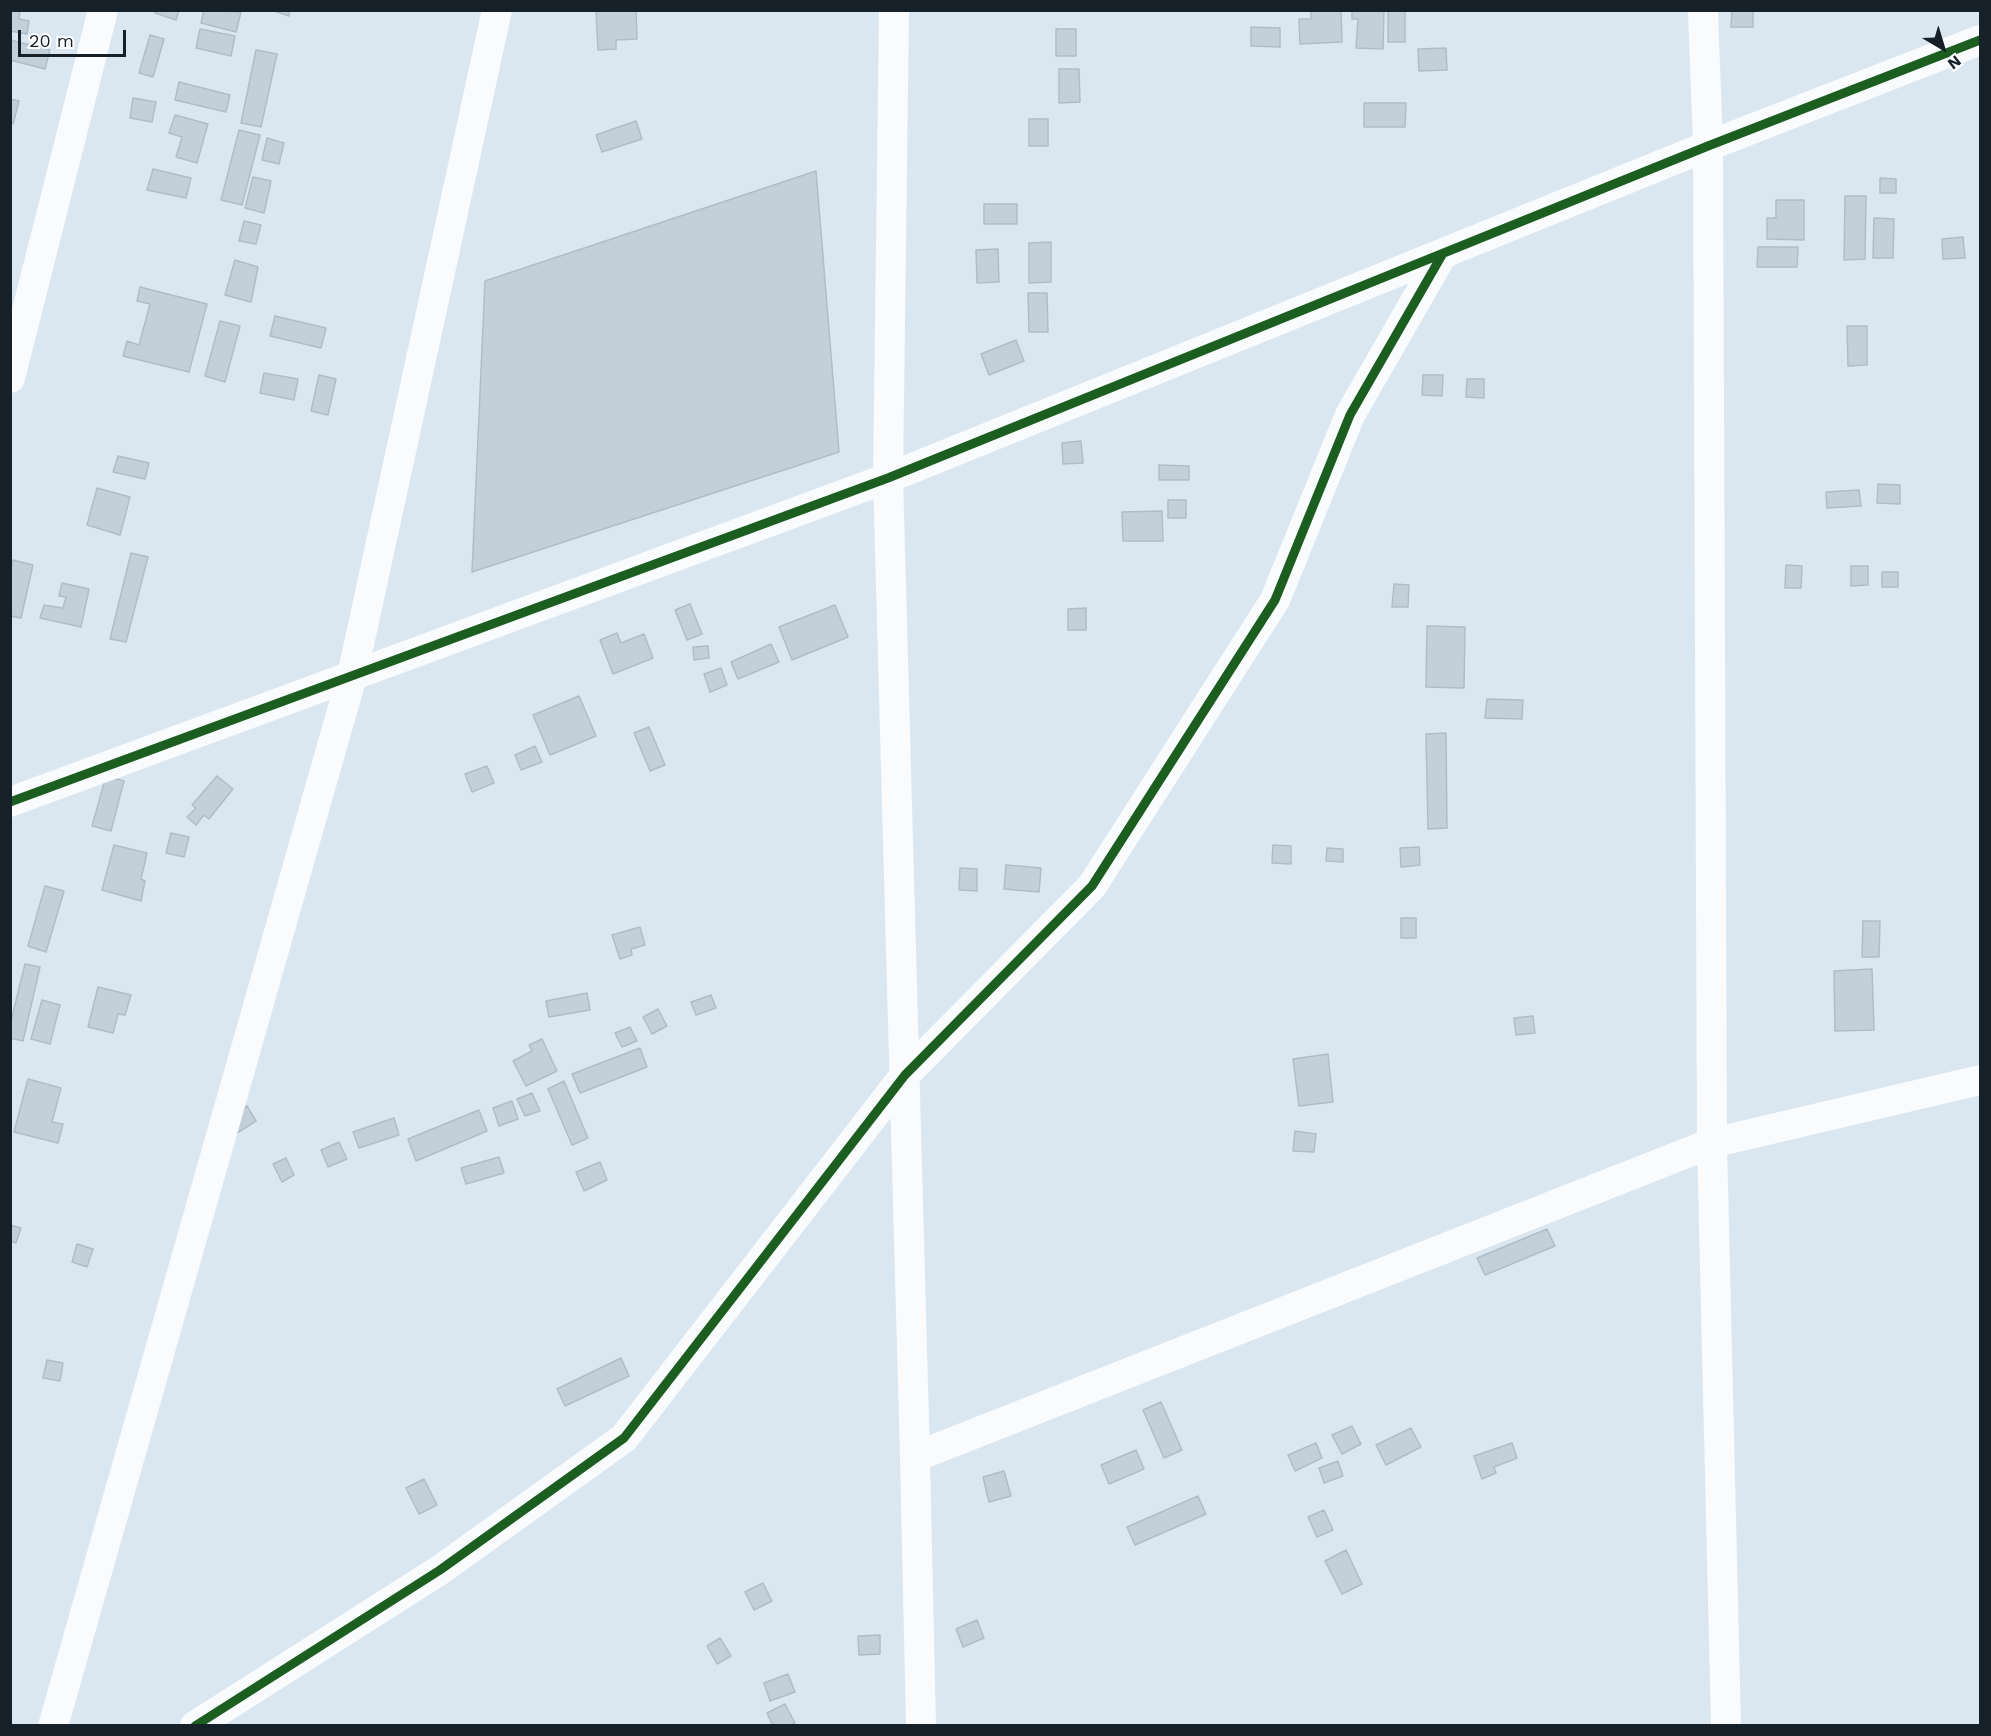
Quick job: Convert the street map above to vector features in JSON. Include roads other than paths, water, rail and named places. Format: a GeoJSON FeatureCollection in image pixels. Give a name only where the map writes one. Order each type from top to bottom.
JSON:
{"type":"FeatureCollection","features":[{"type":"Feature","properties":{"kind":"street"},"geometry":{"type":"LineString","coordinates":[[10,378],[103,10]]}},
{"type":"Feature","properties":{"kind":"street"},"geometry":{"type":"LineString","coordinates":[[53,1725],[352,676],[497,10]]}},
{"type":"Feature","properties":{"kind":"street"},"geometry":{"type":"LineString","coordinates":[[894,10],[888,478],[921,1725]]}},
{"type":"Feature","properties":{"kind":"street"},"geometry":{"type":"LineString","coordinates":[[1703,10],[1708,146],[1712,1143],[1726,1725]]}},
{"type":"Feature","properties":{"kind":"street"},"geometry":{"type":"LineString","coordinates":[[10,802],[888,478],[1708,146],[1980,40]]}},
{"type":"Feature","properties":{"kind":"street"},"geometry":{"type":"LineString","coordinates":[[195,1725],[440,1570],[624,1438],[905,1075],[1092,886],[1275,600],[1350,415],[1442,255]]}},
{"type":"Feature","properties":{"kind":"street"},"geometry":{"type":"LineString","coordinates":[[915,1458],[1712,1143],[1980,1080]]}}]}
